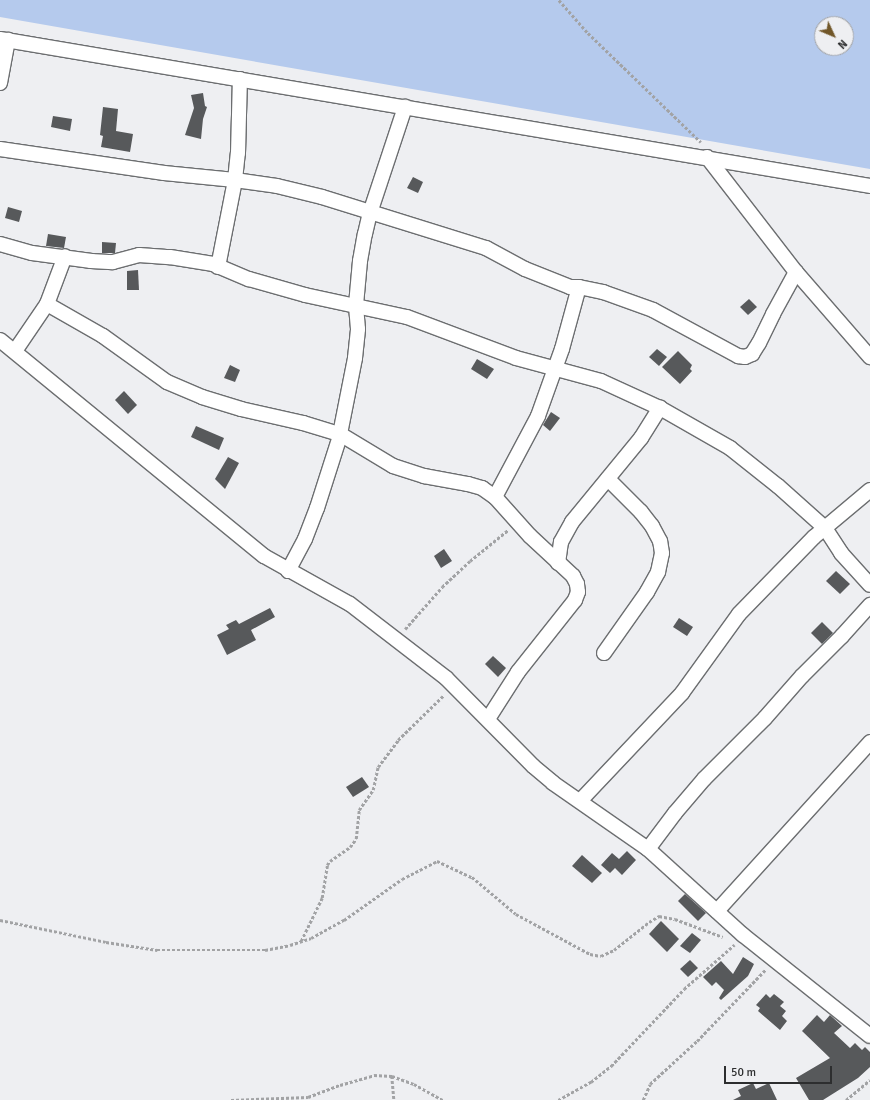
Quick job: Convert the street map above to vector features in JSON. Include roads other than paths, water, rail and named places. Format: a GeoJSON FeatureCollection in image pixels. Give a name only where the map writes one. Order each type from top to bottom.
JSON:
{"type":"FeatureCollection","features":[{"type":"Feature","properties":{"kind":"street"},"geometry":{"type":"LineString","coordinates":[[0,83],[4,40],[870,186]]}},
{"type":"Feature","properties":{"kind":"street"},"geometry":{"type":"LineString","coordinates":[[218,267],[235,180],[238,153],[240,79]]}},
{"type":"Feature","properties":{"kind":"street"},"geometry":{"type":"LineString","coordinates":[[288,571],[305,539],[317,508],[340,434],[355,358],[358,329],[356,305],[360,261],[370,213],[405,107]]}},
{"type":"Feature","properties":{"kind":"street"},"geometry":{"type":"LineString","coordinates":[[0,149],[164,173],[277,186],[322,197],[486,248],[570,287],[579,287],[603,292],[653,310],[738,356],[745,357],[752,354],[759,343],[772,314],[796,272]]}},
{"type":"Feature","properties":{"kind":"street"},"geometry":{"type":"LineString","coordinates":[[707,158],[796,272],[870,357]]}},
{"type":"Feature","properties":{"kind":"street"},"geometry":{"type":"LineString","coordinates":[[0,244],[32,253],[65,256],[91,261],[113,262],[139,256],[170,258],[218,267],[249,279],[291,291],[407,317],[516,358],[601,381],[660,408],[730,448],[778,486],[825,528],[840,553],[870,585]]}},
{"type":"Feature","properties":{"kind":"street"},"geometry":{"type":"LineString","coordinates":[[14,351],[47,304],[65,256]]}},
{"type":"Feature","properties":{"kind":"street"},"geometry":{"type":"LineString","coordinates":[[495,497],[538,416],[556,368],[579,287]]}},
{"type":"Feature","properties":{"kind":"street"},"geometry":{"type":"LineString","coordinates":[[47,304],[103,336],[167,382],[202,397],[241,409],[303,423],[340,434],[393,466],[424,476],[482,488],[495,497],[572,576],[577,584],[578,592],[575,600],[518,672],[497,702],[488,719]]}},
{"type":"Feature","properties":{"kind":"street"},"geometry":{"type":"LineString","coordinates":[[0,340],[242,539],[288,571],[350,604],[397,639],[452,683],[533,766],[553,783],[648,850],[774,960],[870,1036]]}},
{"type":"Feature","properties":{"kind":"street"},"geometry":{"type":"LineString","coordinates":[[558,563],[561,542],[572,522],[641,438],[660,408]]}},
{"type":"Feature","properties":{"kind":"street"},"geometry":{"type":"LineString","coordinates":[[604,652],[647,592],[658,572],[662,554],[660,541],[652,526],[641,512],[608,479]]}},
{"type":"Feature","properties":{"kind":"street"},"geometry":{"type":"LineString","coordinates":[[580,801],[682,693],[740,614],[825,528],[870,490]]}},
{"type":"Feature","properties":{"kind":"street"},"geometry":{"type":"LineString","coordinates":[[648,850],[675,813],[704,779],[765,718],[802,676],[842,636],[870,605]]}},
{"type":"Feature","properties":{"kind":"street"},"geometry":{"type":"LineString","coordinates":[[717,911],[870,742]]}}]}
